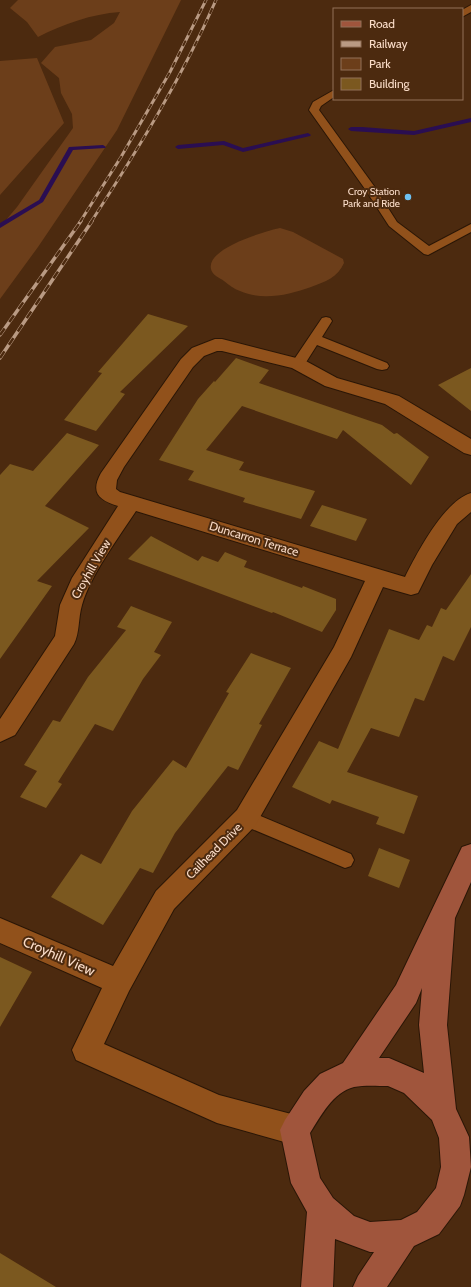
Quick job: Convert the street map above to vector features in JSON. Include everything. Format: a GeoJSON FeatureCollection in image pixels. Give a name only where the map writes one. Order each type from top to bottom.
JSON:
{"type":"FeatureCollection","features":[{"type":"Feature","properties":{"kind":"street"},"geometry":{"type":"LineString","coordinates":[[131,502],[112,497],[106,492],[105,485],[117,462],[187,363],[202,349],[222,345],[298,364],[331,382],[392,400],[471,448]]}},
{"type":"Feature","properties":{"kind":"street"},"geometry":{"type":"LineString","coordinates":[[377,577],[411,587],[423,562],[450,519],[471,500]]}},
{"type":"Feature","properties":{"kind":"street","name":"Duncarron Terrace"},"geometry":{"type":"LineString","coordinates":[[131,502],[377,577]]}},
{"type":"Feature","properties":{"kind":"street","name":"Croyhill View"},"geometry":{"type":"LineString","coordinates":[[0,732],[7,728],[66,638],[70,605],[83,578],[131,502]]}},
{"type":"Feature","properties":{"kind":"street","name":"Cailhead Drive"},"geometry":{"type":"LineString","coordinates":[[295,1130],[217,1109],[86,1050],[119,982],[165,900],[246,818],[343,651],[377,577]]}},
{"type":"Feature","properties":{"kind":"street"},"geometry":{"type":"LineString","coordinates":[[353,1073],[406,994],[471,855]]}},
{"type":"Feature","properties":{"kind":"street"},"geometry":{"type":"LineString","coordinates":[[442,915],[433,1025],[442,1110],[454,1137],[464,1170],[449,1195],[428,1223],[403,1235],[370,1237],[344,1227],[322,1209],[306,1183],[295,1130],[314,1101],[330,1084],[353,1073],[389,1072],[414,1083],[442,1110]]}},
{"type":"Feature","properties":{"kind":"street","name":"Croyhill View"},"geometry":{"type":"LineString","coordinates":[[0,930],[119,982]]}},
{"type":"Feature","properties":{"kind":"street"},"geometry":{"type":"LineString","coordinates":[[317,1287],[322,1209]]}},
{"type":"Feature","properties":{"kind":"street"},"geometry":{"type":"LineString","coordinates":[[369,1287],[403,1235]]}},
{"type":"Feature","properties":{"kind":"lane"},"geometry":{"type":"LineString","coordinates":[[333,93],[317,104],[314,110],[370,188],[393,224],[428,251],[471,227]]}},
{"type":"Feature","properties":{"kind":"lane"},"geometry":{"type":"LineString","coordinates":[[298,364],[326,322]]}},
{"type":"Feature","properties":{"kind":"lane"},"geometry":{"type":"LineString","coordinates":[[314,339],[382,366]]}},
{"type":"Feature","properties":{"kind":"lane"},"geometry":{"type":"LineString","coordinates":[[246,818],[345,860]]}},
{"type":"Feature","properties":{"kind":"green space"},"geometry":{"type":"Polygon","coordinates":[[[18,0],[181,0],[117,130],[38,247],[0,299],[0,227],[17,207],[73,128],[72,114],[61,93],[59,78],[41,63],[55,47],[91,40],[114,23],[120,12],[78,20],[38,37],[27,22],[10,8],[18,0]]]}},
{"type":"Feature","properties":{"kind":"green space"},"geometry":{"type":"Polygon","coordinates":[[[37,58],[64,123],[0,195],[0,61],[37,58]]]}},
{"type":"Feature","properties":{"kind":"green space"},"geometry":{"type":"Polygon","coordinates":[[[280,228],[293,232],[343,259],[344,263],[341,268],[335,275],[326,281],[303,290],[276,296],[257,296],[248,294],[232,287],[213,273],[211,269],[212,261],[218,254],[238,242],[280,228]]]}},
{"type":"Feature","properties":{"kind":"building"},"geometry":{"type":"Polygon","coordinates":[[[148,314],[188,326],[120,392],[125,394],[96,431],[64,420],[102,373],[98,372],[148,314]]]}},
{"type":"Feature","properties":{"kind":"building"},"geometry":{"type":"Polygon","coordinates":[[[236,358],[269,370],[259,383],[382,425],[394,434],[397,433],[429,457],[411,485],[343,430],[337,439],[242,406],[206,450],[244,462],[239,470],[315,491],[301,519],[243,502],[245,498],[188,480],[194,471],[159,460],[198,399],[236,358]]]}},
{"type":"Feature","properties":{"kind":"building"},"geometry":{"type":"Polygon","coordinates":[[[471,368],[471,411],[438,385],[471,368]]]}},
{"type":"Feature","properties":{"kind":"building"},"geometry":{"type":"Polygon","coordinates":[[[67,433],[99,445],[45,506],[89,528],[37,581],[52,586],[0,659],[0,475],[10,464],[33,471],[67,433]]]}},
{"type":"Feature","properties":{"kind":"building"},"geometry":{"type":"Polygon","coordinates":[[[322,505],[367,519],[356,541],[310,526],[322,505]]]}},
{"type":"Feature","properties":{"kind":"building"},"geometry":{"type":"Polygon","coordinates":[[[151,536],[198,561],[202,556],[218,562],[225,552],[247,561],[244,567],[302,588],[303,586],[336,599],[336,610],[322,632],[273,612],[272,613],[128,559],[151,536]]]}},
{"type":"Feature","properties":{"kind":"building"},"geometry":{"type":"Polygon","coordinates":[[[471,574],[471,627],[454,661],[443,656],[424,701],[415,698],[399,737],[371,728],[347,772],[418,796],[404,834],[376,824],[379,817],[332,800],[330,804],[292,787],[319,741],[338,749],[389,629],[419,640],[427,625],[432,627],[441,608],[446,610],[471,574]]]}},
{"type":"Feature","properties":{"kind":"building"},"geometry":{"type":"Polygon","coordinates":[[[131,606],[172,622],[154,652],[161,655],[143,679],[113,731],[95,724],[58,782],[62,784],[46,808],[20,797],[37,771],[24,765],[53,720],[60,722],[88,677],[126,630],[117,627],[131,606]]]}},
{"type":"Feature","properties":{"kind":"building"},"geometry":{"type":"Polygon","coordinates":[[[251,653],[291,668],[259,724],[262,725],[238,770],[228,766],[175,833],[153,873],[140,868],[103,925],[51,897],[81,854],[101,864],[132,811],[173,760],[186,768],[229,693],[226,692],[251,653]]]}},
{"type":"Feature","properties":{"kind":"building"},"geometry":{"type":"Polygon","coordinates":[[[379,848],[410,860],[399,888],[368,876],[379,848]]]}},
{"type":"Feature","properties":{"kind":"building"},"geometry":{"type":"Polygon","coordinates":[[[0,957],[32,972],[0,1027],[0,957]]]}},
{"type":"Feature","properties":{"kind":"building"},"geometry":{"type":"Polygon","coordinates":[[[0,1253],[56,1287],[0,1287],[0,1253]]]}},
{"type":"Feature","properties":{"kind":"waterway"},"geometry":{"type":"LineString","coordinates":[[351,129],[414,133],[471,120]]}},
{"type":"Feature","properties":{"kind":"waterway"},"geometry":{"type":"LineString","coordinates":[[178,147],[224,143],[243,150],[308,135]]}},
{"type":"Feature","properties":{"kind":"waterway"},"geometry":{"type":"LineString","coordinates":[[0,226],[41,201],[71,148],[103,147]]}},
{"type":"Feature","properties":{"kind":"railway"},"geometry":{"type":"LineString","coordinates":[[80,222],[121,157],[170,72],[206,0]]}},
{"type":"Feature","properties":{"kind":"railway"},"geometry":{"type":"LineString","coordinates":[[91,222],[174,86],[216,0]]}},
{"type":"Feature","properties":{"kind":"railway"},"geometry":{"type":"LineString","coordinates":[[0,335],[81,221]]}},
{"type":"Feature","properties":{"kind":"railway"},"geometry":{"type":"LineString","coordinates":[[0,358],[92,221]]}},
{"type":"Feature","properties":{"kind":"place","name":"Croy Station Park and Ride"},"geometry":{"type":"Point","coordinates":[408,197]}}]}
